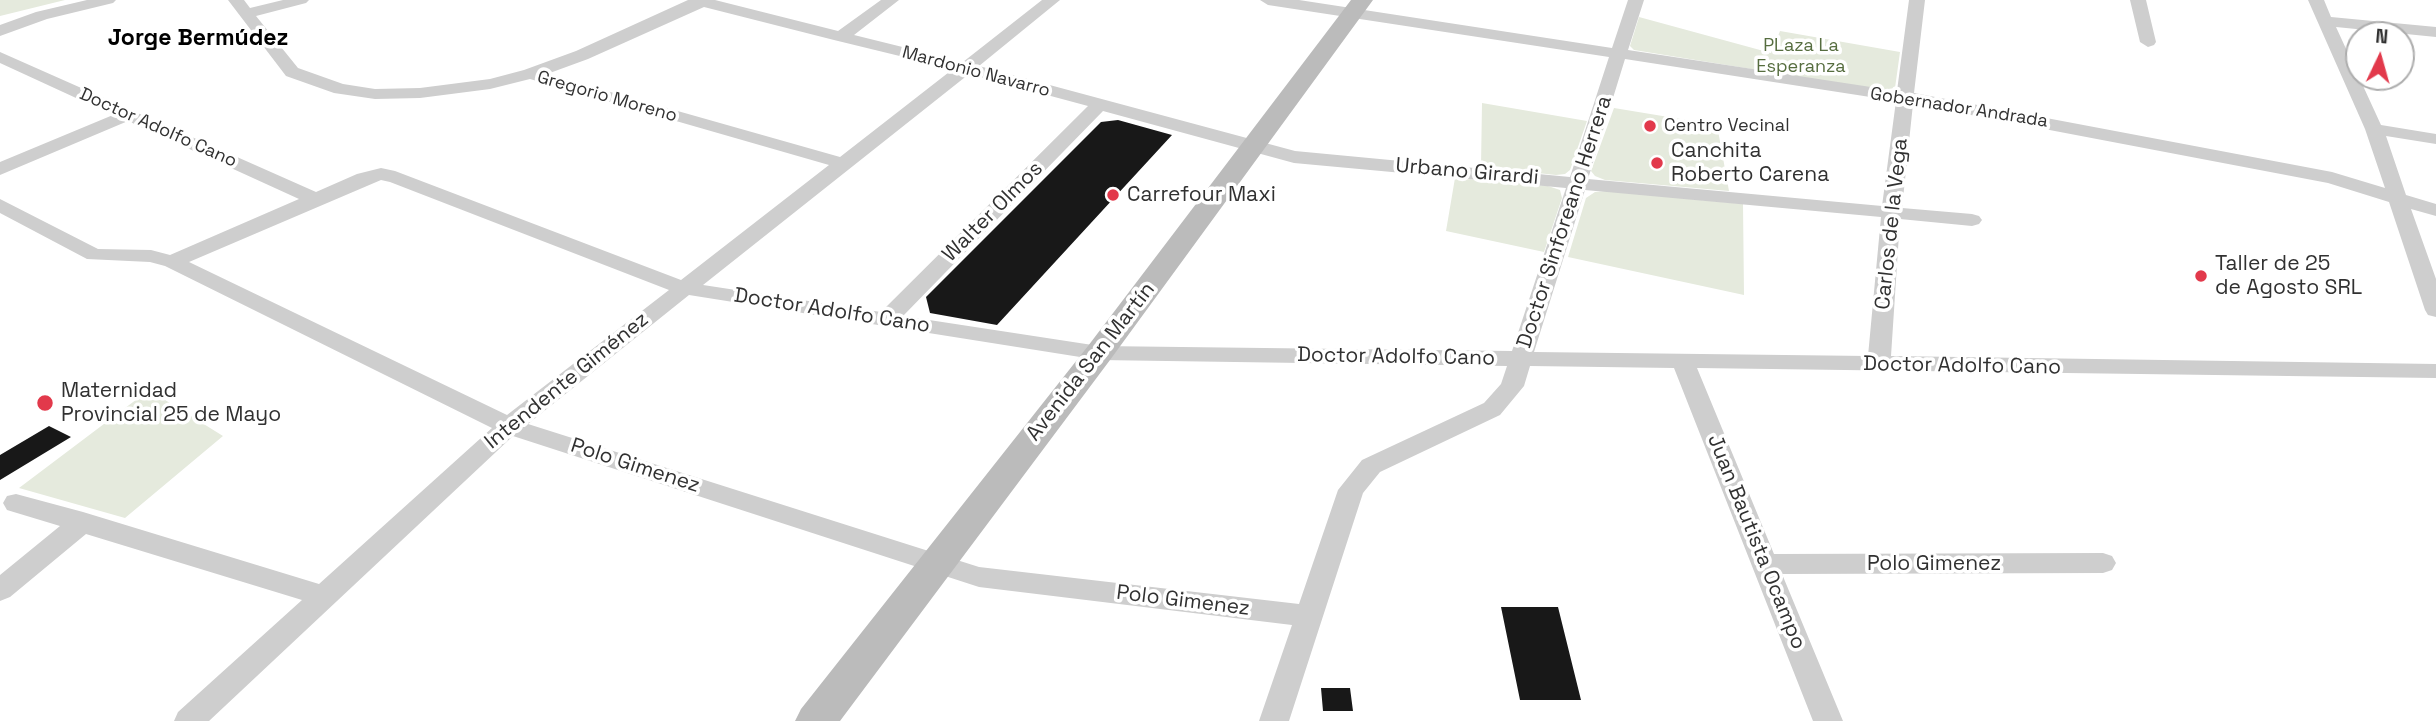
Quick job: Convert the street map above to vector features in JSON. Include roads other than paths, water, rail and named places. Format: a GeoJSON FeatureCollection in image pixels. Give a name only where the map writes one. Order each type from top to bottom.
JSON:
{"type":"FeatureCollection","features":[{"type":"Feature","properties":{"kind":"main road","name":"Avenida San Martín"},"geometry":{"type":"LineString","coordinates":[[816,721],[1099,353],[1357,7]]}},
{"type":"Feature","properties":{"kind":"street"},"geometry":{"type":"LineString","coordinates":[[0,31],[42,15],[108,0]]}},
{"type":"Feature","properties":{"kind":"street"},"geometry":{"type":"LineString","coordinates":[[242,7],[301,0]]}},
{"type":"Feature","properties":{"kind":"street"},"geometry":{"type":"LineString","coordinates":[[840,37],[891,0]]}},
{"type":"Feature","properties":{"kind":"street","name":"Intendente Giménez"},"geometry":{"type":"LineString","coordinates":[[189,721],[509,426],[1052,0]]}},
{"type":"Feature","properties":{"kind":"street","name":"Gobernador Andrada"},"geometry":{"type":"LineString","coordinates":[[1268,0],[1357,7],[1619,54],[2093,130],[2332,178],[2436,210]]}},
{"type":"Feature","properties":{"kind":"street","name":"Doctor Sinforeano Herrera"},"geometry":{"type":"LineString","coordinates":[[1274,721],[1351,490],[1371,466],[1492,409],[1513,386],[1636,0]]}},
{"type":"Feature","properties":{"kind":"street","name":"Carlos de la Vega"},"geometry":{"type":"LineString","coordinates":[[1879,365],[1891,213],[1917,0]]}},
{"type":"Feature","properties":{"kind":"street"},"geometry":{"type":"LineString","coordinates":[[2138,0],[2148,43]]}},
{"type":"Feature","properties":{"kind":"street"},"geometry":{"type":"LineString","coordinates":[[2316,0],[2374,129],[2436,310]]}},
{"type":"Feature","properties":{"kind":"street"},"geometry":{"type":"LineString","coordinates":[[530,75],[582,55],[702,1]]}},
{"type":"Feature","properties":{"kind":"street","name":"Mardonio Navarro"},"geometry":{"type":"LineString","coordinates":[[702,1],[968,68],[1255,147]]}},
{"type":"Feature","properties":{"kind":"street","name":"Gregorio Moreno"},"geometry":{"type":"LineString","coordinates":[[242,7],[292,72],[340,89],[375,94],[420,93],[530,75],[845,164]]}},
{"type":"Feature","properties":{"kind":"street"},"geometry":{"type":"LineString","coordinates":[[2328,22],[2436,32]]}},
{"type":"Feature","properties":{"kind":"street","name":"Doctor Adolfo Cano"},"geometry":{"type":"LineString","coordinates":[[0,57],[315,199],[364,178],[381,174],[395,177],[683,288],[1099,353],[2436,371]]}},
{"type":"Feature","properties":{"kind":"street","name":"Walter Olmos"},"geometry":{"type":"LineString","coordinates":[[887,319],[1099,105]]}},
{"type":"Feature","properties":{"kind":"street"},"geometry":{"type":"LineString","coordinates":[[0,169],[128,115]]}},
{"type":"Feature","properties":{"kind":"street"},"geometry":{"type":"LineString","coordinates":[[2374,129],[2436,139]]}},
{"type":"Feature","properties":{"kind":"street","name":"Urbano Girardi"},"geometry":{"type":"LineString","coordinates":[[1255,147],[1294,157],[1972,220]]}},
{"type":"Feature","properties":{"kind":"street"},"geometry":{"type":"LineString","coordinates":[[172,262],[315,199]]}},
{"type":"Feature","properties":{"kind":"street","name":"Polo Gimenez"},"geometry":{"type":"LineString","coordinates":[[0,205],[94,255],[151,256],[172,262],[509,426],[935,564],[979,577],[1307,616]]}},
{"type":"Feature","properties":{"kind":"street","name":"Juan Bautista Ocampo"},"geometry":{"type":"LineString","coordinates":[[1683,362],[1828,721]]}},
{"type":"Feature","properties":{"kind":"street"},"geometry":{"type":"LineString","coordinates":[[16,503],[326,597]]}},
{"type":"Feature","properties":{"kind":"street"},"geometry":{"type":"LineString","coordinates":[[0,590],[83,522]]}},
{"type":"Feature","properties":{"kind":"street","name":"Polo Gimenez"},"geometry":{"type":"LineString","coordinates":[[1766,564],[2103,563]]}},
{"type":"Feature","properties":{"kind":"place","name":"Centro Vecinal"},"geometry":{"type":"Point","coordinates":[1650,126]}},
{"type":"Feature","properties":{"kind":"place","name":"Canchita Roberto Carena"},"geometry":{"type":"Point","coordinates":[1657,163]}},
{"type":"Feature","properties":{"kind":"place","name":"Carrefour Maxi"},"geometry":{"type":"Point","coordinates":[1113,195]}},
{"type":"Feature","properties":{"kind":"place","name":"Taller de 25 de Agosto SRL"},"geometry":{"type":"Point","coordinates":[2201,276]}},
{"type":"Feature","properties":{"kind":"place","name":"Maternidad Provincial 25 de Mayo"},"geometry":{"type":"Point","coordinates":[45,403]}},
{"type":"Feature","properties":{"kind":"district","name":"Jorge Bermúdez"},"geometry":{"type":"Point","coordinates":[198,39]}},
{"type":"Feature","properties":{"kind":"park label","name":"PLaza La Esperanza"},"geometry":{"type":"Point","coordinates":[1801,56]}}]}
